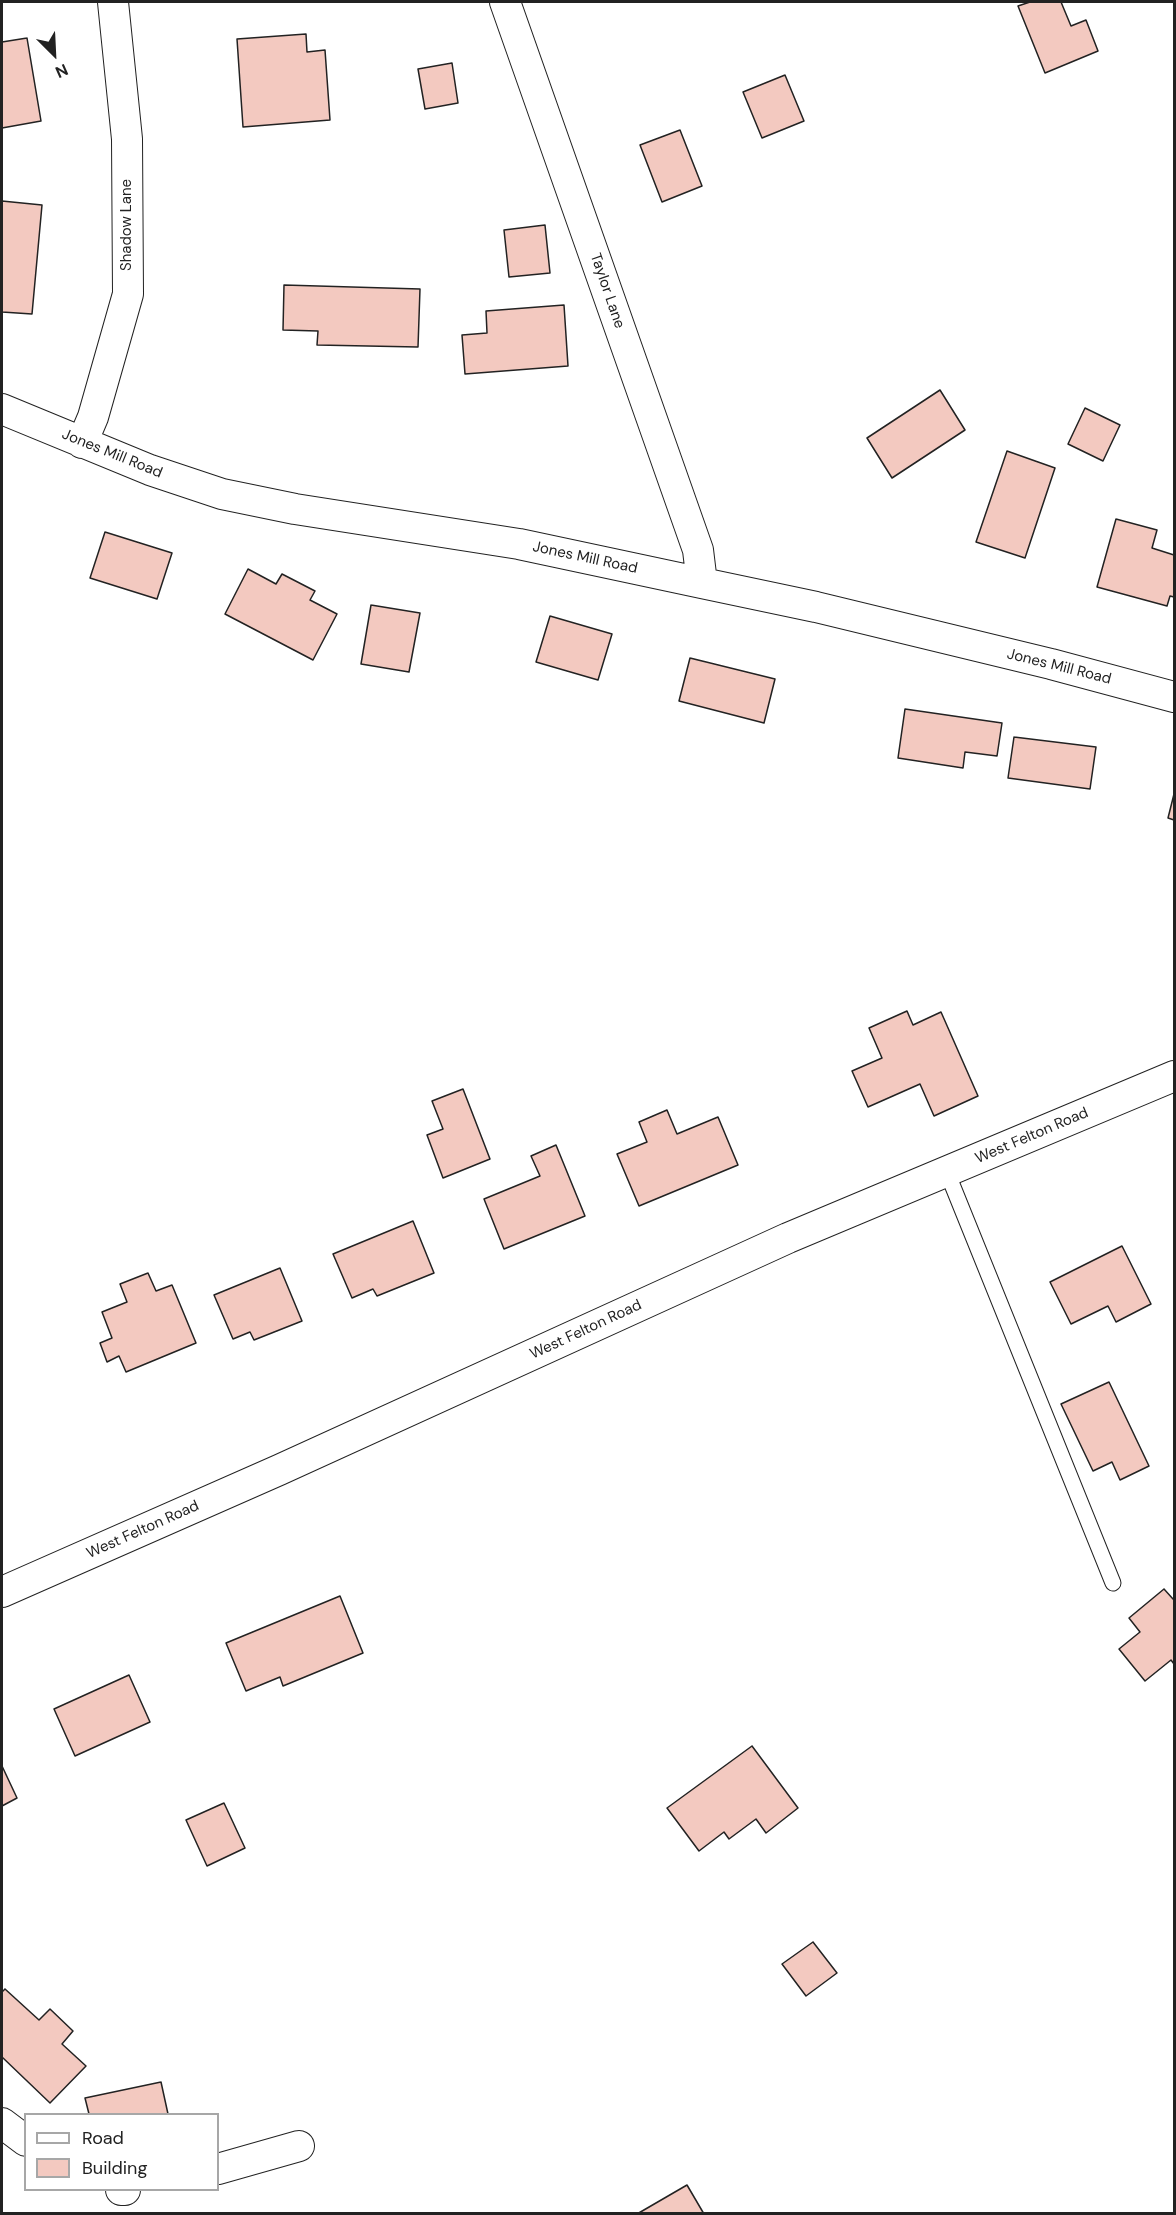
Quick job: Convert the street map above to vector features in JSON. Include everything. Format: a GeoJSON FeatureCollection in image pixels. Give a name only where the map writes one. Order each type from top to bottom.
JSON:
{"type":"FeatureCollection","features":[{"type":"Feature","properties":{"kind":"street","name":"Shadow Lane"},"geometry":{"type":"LineString","coordinates":[[82,443],[93,417],[128,294],[127,139],[114,2]]}},
{"type":"Feature","properties":{"kind":"street","name":"Taylor Lane"},"geometry":{"type":"LineString","coordinates":[[505,2],[698,550],[702,583]]}},
{"type":"Feature","properties":{"kind":"street","name":"Jones Mill Road"},"geometry":{"type":"LineString","coordinates":[[2,409],[150,470],[222,494],[295,509],[519,544],[702,583],[1050,664],[1174,697]]}},
{"type":"Feature","properties":{"kind":"street","name":"West Felton Road"},"geometry":{"type":"LineString","coordinates":[[2,1592],[279,1470],[788,1238],[1174,1076]]}},
{"type":"Feature","properties":{"kind":"street"},"geometry":{"type":"LineString","coordinates":[[2,2124],[24,2140]]}},
{"type":"Feature","properties":{"kind":"street"},"geometry":{"type":"LineString","coordinates":[[219,2169],[299,2146]]}},
{"type":"Feature","properties":{"kind":"lane"},"geometry":{"type":"LineString","coordinates":[[947,1172],[1113,1583]]}},
{"type":"Feature","properties":{"kind":"building"},"geometry":{"type":"Polygon","coordinates":[[[1030,2],[1061,2],[1071,26],[1086,20],[1098,51],[1045,73],[1018,6],[1030,2]]]}},
{"type":"Feature","properties":{"kind":"building"},"geometry":{"type":"Polygon","coordinates":[[[306,34],[307,52],[325,50],[330,120],[243,127],[237,39],[306,34]]]}},
{"type":"Feature","properties":{"kind":"building"},"geometry":{"type":"Polygon","coordinates":[[[27,38],[41,121],[2,128],[2,42],[27,38]]]}},
{"type":"Feature","properties":{"kind":"building"},"geometry":{"type":"Polygon","coordinates":[[[452,63],[458,103],[425,109],[418,69],[452,63]]]}},
{"type":"Feature","properties":{"kind":"building"},"geometry":{"type":"Polygon","coordinates":[[[785,75],[804,121],[762,138],[743,92],[785,75]]]}},
{"type":"Feature","properties":{"kind":"building"},"geometry":{"type":"Polygon","coordinates":[[[680,130],[702,186],[662,202],[640,145],[680,130]]]}},
{"type":"Feature","properties":{"kind":"building"},"geometry":{"type":"Polygon","coordinates":[[[2,201],[42,205],[32,314],[2,312],[2,201]]]}},
{"type":"Feature","properties":{"kind":"building"},"geometry":{"type":"Polygon","coordinates":[[[545,225],[550,273],[509,277],[504,230],[545,225]]]}},
{"type":"Feature","properties":{"kind":"building"},"geometry":{"type":"Polygon","coordinates":[[[284,285],[420,289],[418,347],[317,345],[318,331],[283,330],[284,285]]]}},
{"type":"Feature","properties":{"kind":"building"},"geometry":{"type":"Polygon","coordinates":[[[564,305],[568,366],[465,374],[462,335],[487,333],[486,311],[564,305]]]}},
{"type":"Feature","properties":{"kind":"building"},"geometry":{"type":"Polygon","coordinates":[[[940,390],[965,430],[892,478],[867,438],[940,390]]]}},
{"type":"Feature","properties":{"kind":"building"},"geometry":{"type":"Polygon","coordinates":[[[1085,408],[1120,425],[1103,461],[1068,444],[1085,408]]]}},
{"type":"Feature","properties":{"kind":"building"},"geometry":{"type":"Polygon","coordinates":[[[1007,451],[1055,468],[1025,558],[976,542],[1007,451]]]}},
{"type":"Feature","properties":{"kind":"building"},"geometry":{"type":"Polygon","coordinates":[[[1116,519],[1157,530],[1152,548],[1174,555],[1174,597],[1170,596],[1167,606],[1097,587],[1116,519]]]}},
{"type":"Feature","properties":{"kind":"building"},"geometry":{"type":"Polygon","coordinates":[[[105,532],[172,553],[157,599],[90,578],[105,532]]]}},
{"type":"Feature","properties":{"kind":"building"},"geometry":{"type":"Polygon","coordinates":[[[248,569],[276,584],[282,574],[315,591],[310,600],[337,614],[313,660],[225,614],[248,569]]]}},
{"type":"Feature","properties":{"kind":"building"},"geometry":{"type":"Polygon","coordinates":[[[371,605],[420,613],[409,672],[361,664],[371,605]]]}},
{"type":"Feature","properties":{"kind":"building"},"geometry":{"type":"Polygon","coordinates":[[[550,616],[612,634],[598,680],[536,662],[550,616]]]}},
{"type":"Feature","properties":{"kind":"building"},"geometry":{"type":"Polygon","coordinates":[[[690,658],[775,679],[764,723],[679,701],[690,658]]]}},
{"type":"Feature","properties":{"kind":"building"},"geometry":{"type":"Polygon","coordinates":[[[905,709],[1002,723],[997,756],[965,752],[963,768],[898,758],[905,709]]]}},
{"type":"Feature","properties":{"kind":"building"},"geometry":{"type":"Polygon","coordinates":[[[1014,737],[1096,747],[1090,789],[1008,778],[1014,737]]]}},
{"type":"Feature","properties":{"kind":"building"},"geometry":{"type":"Polygon","coordinates":[[[1174,794],[1174,820],[1168,818],[1174,794]]]}},
{"type":"Feature","properties":{"kind":"building"},"geometry":{"type":"Polygon","coordinates":[[[907,1011],[913,1025],[941,1012],[978,1096],[934,1116],[920,1084],[868,1107],[852,1071],[882,1058],[869,1028],[907,1011]]]}},
{"type":"Feature","properties":{"kind":"building"},"geometry":{"type":"Polygon","coordinates":[[[463,1089],[490,1159],[443,1178],[427,1135],[443,1129],[432,1101],[463,1089]]]}},
{"type":"Feature","properties":{"kind":"building"},"geometry":{"type":"Polygon","coordinates":[[[667,1110],[677,1134],[718,1117],[738,1165],[639,1206],[617,1154],[647,1142],[639,1122],[667,1110]]]}},
{"type":"Feature","properties":{"kind":"building"},"geometry":{"type":"Polygon","coordinates":[[[556,1145],[585,1216],[504,1249],[484,1199],[540,1176],[531,1156],[556,1145]]]}},
{"type":"Feature","properties":{"kind":"building"},"geometry":{"type":"Polygon","coordinates":[[[413,1221],[434,1273],[377,1296],[373,1289],[352,1298],[333,1254],[413,1221]]]}},
{"type":"Feature","properties":{"kind":"building"},"geometry":{"type":"Polygon","coordinates":[[[1122,1246],[1151,1304],[1116,1322],[1108,1306],[1071,1324],[1050,1282],[1122,1246]]]}},
{"type":"Feature","properties":{"kind":"building"},"geometry":{"type":"Polygon","coordinates":[[[280,1268],[302,1321],[254,1340],[250,1332],[233,1339],[214,1295],[280,1268]]]}},
{"type":"Feature","properties":{"kind":"building"},"geometry":{"type":"Polygon","coordinates":[[[148,1273],[156,1291],[172,1285],[196,1343],[126,1372],[119,1356],[107,1362],[100,1343],[112,1338],[102,1312],[127,1302],[120,1284],[148,1273]]]}},
{"type":"Feature","properties":{"kind":"building"},"geometry":{"type":"Polygon","coordinates":[[[1109,1382],[1149,1466],[1120,1480],[1112,1462],[1093,1471],[1061,1404],[1109,1382]]]}},
{"type":"Feature","properties":{"kind":"building"},"geometry":{"type":"Polygon","coordinates":[[[1164,1589],[1174,1598],[1174,1664],[1171,1660],[1145,1681],[1119,1649],[1140,1632],[1129,1618],[1164,1589]]]}},
{"type":"Feature","properties":{"kind":"building"},"geometry":{"type":"Polygon","coordinates":[[[340,1596],[363,1653],[283,1686],[280,1677],[246,1691],[226,1643],[340,1596]]]}},
{"type":"Feature","properties":{"kind":"building"},"geometry":{"type":"Polygon","coordinates":[[[129,1675],[150,1722],[75,1756],[54,1709],[129,1675]]]}},
{"type":"Feature","properties":{"kind":"building"},"geometry":{"type":"Polygon","coordinates":[[[752,1746],[798,1808],[766,1833],[756,1819],[729,1839],[724,1832],[699,1851],[667,1808],[752,1746]]]}},
{"type":"Feature","properties":{"kind":"building"},"geometry":{"type":"Polygon","coordinates":[[[2,1766],[17,1798],[2,1806],[2,1766]]]}},
{"type":"Feature","properties":{"kind":"building"},"geometry":{"type":"Polygon","coordinates":[[[224,1803],[245,1848],[207,1866],[186,1820],[224,1803]]]}},
{"type":"Feature","properties":{"kind":"building"},"geometry":{"type":"Polygon","coordinates":[[[813,1942],[837,1973],[806,1996],[782,1964],[813,1942]]]}},
{"type":"Feature","properties":{"kind":"building"},"geometry":{"type":"Polygon","coordinates":[[[5,1989],[39,2020],[50,2009],[73,2031],[62,2044],[86,2066],[50,2103],[2,2057],[2,1992],[5,1989]]]}},
{"type":"Feature","properties":{"kind":"building"},"geometry":{"type":"Polygon","coordinates":[[[161,2082],[168,2113],[89,2113],[85,2098],[161,2082]]]}},
{"type":"Feature","properties":{"kind":"building"},"geometry":{"type":"Polygon","coordinates":[[[687,2185],[704,2214],[637,2214],[687,2185]]]}}]}
